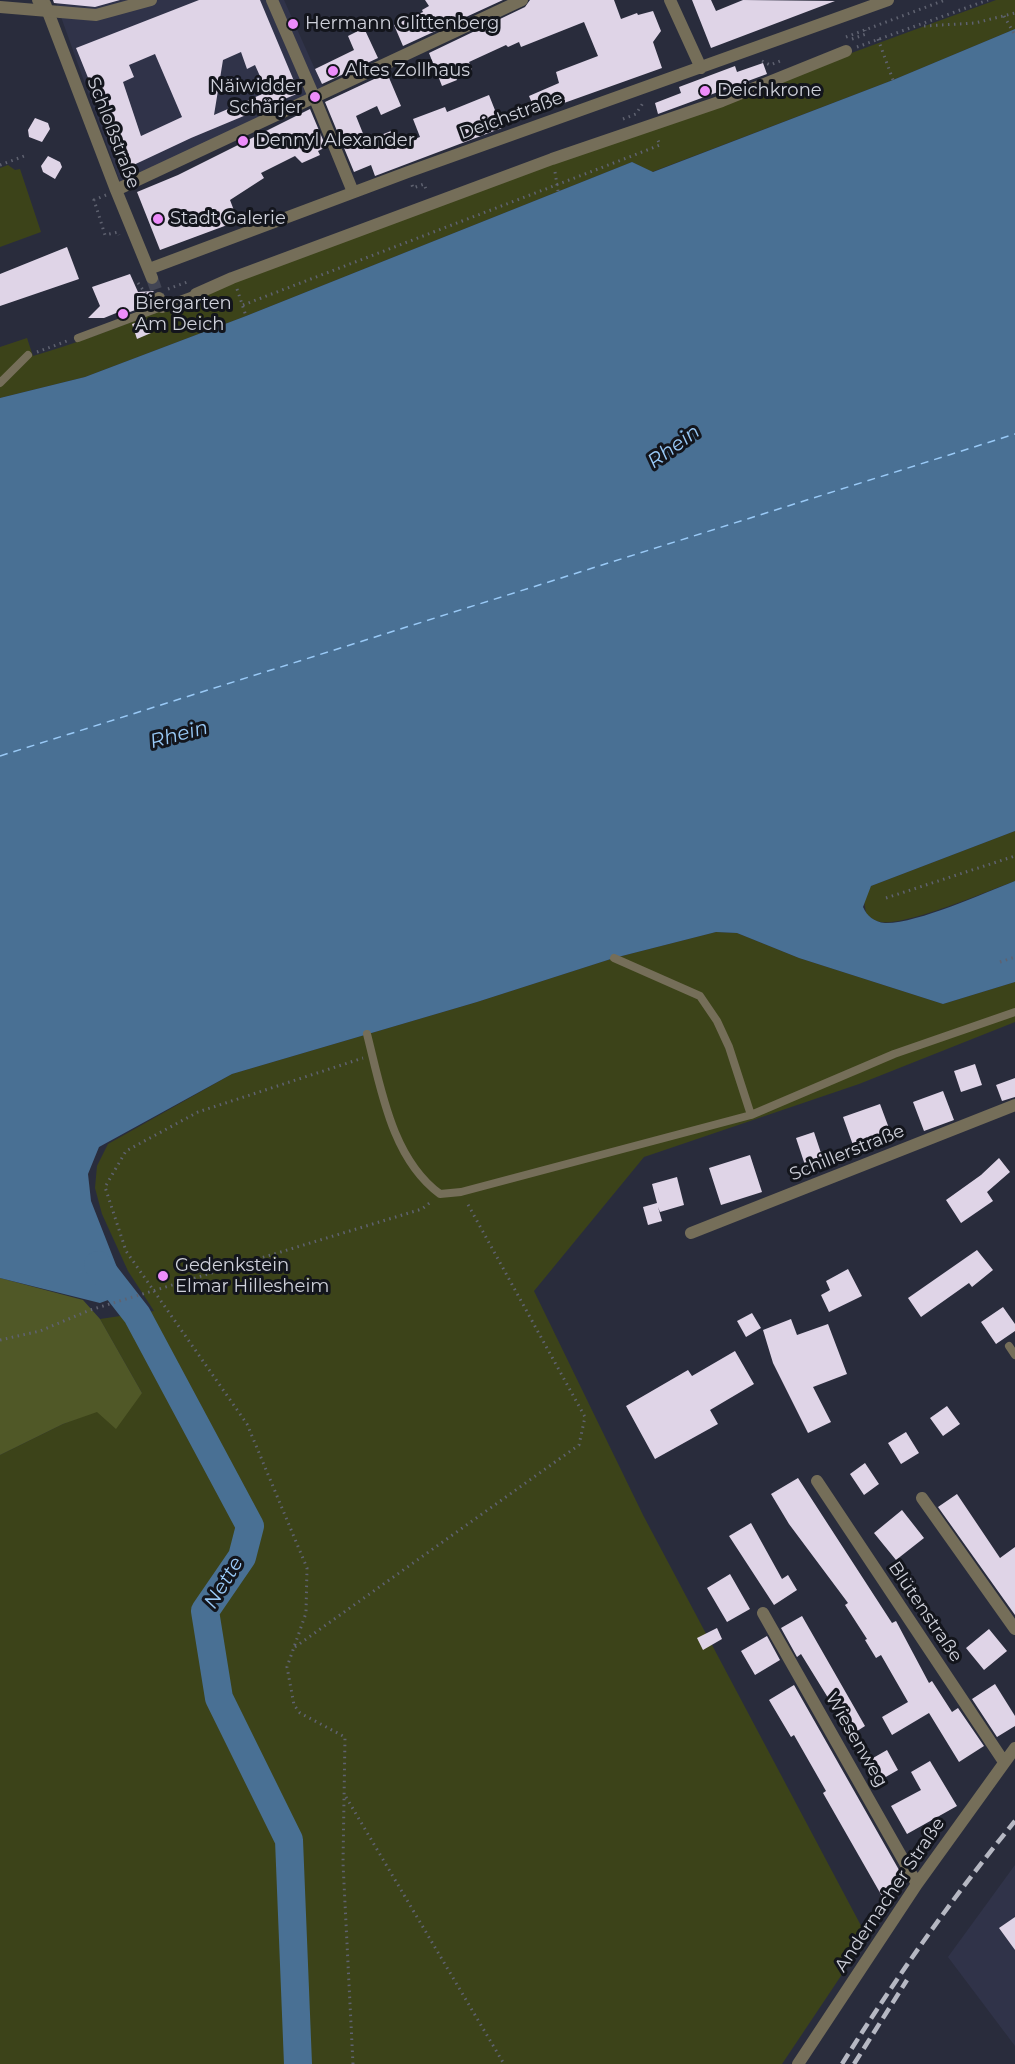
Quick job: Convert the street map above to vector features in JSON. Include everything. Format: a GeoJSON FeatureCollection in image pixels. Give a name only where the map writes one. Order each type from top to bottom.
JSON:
{"type":"FeatureCollection","features":[{"type":"Feature","properties":{"kind":"street"},"geometry":{"type":"LineString","coordinates":[[38,0],[48,12]]}},
{"type":"Feature","properties":{"kind":"street","name":"Schloßstraße"},"geometry":{"type":"LineString","coordinates":[[44,0],[150,274]]}},
{"type":"Feature","properties":{"kind":"street"},"geometry":{"type":"LineString","coordinates":[[0,7],[104,14],[151,0]]}},
{"type":"Feature","properties":{"kind":"street"},"geometry":{"type":"LineString","coordinates":[[272,0],[353,192]]}},
{"type":"Feature","properties":{"kind":"street"},"geometry":{"type":"LineString","coordinates":[[116,190],[315,99],[522,0]]}},
{"type":"Feature","properties":{"kind":"street"},"geometry":{"type":"LineString","coordinates":[[670,0],[701,68]]}},
{"type":"Feature","properties":{"kind":"street","name":"Deichstraße"},"geometry":{"type":"LineString","coordinates":[[150,274],[353,192],[888,0]]}},
{"type":"Feature","properties":{"kind":"street"},"geometry":{"type":"LineString","coordinates":[[196,294],[232,278],[552,159],[722,101],[846,51]]}},
{"type":"Feature","properties":{"kind":"street","name":"Schillerstraße"},"geometry":{"type":"LineString","coordinates":[[691,1233],[1015,1105]]}},
{"type":"Feature","properties":{"kind":"street","name":"Blütenstraße"},"geometry":{"type":"LineString","coordinates":[[817,1481],[1004,1762]]}},
{"type":"Feature","properties":{"kind":"street"},"geometry":{"type":"LineString","coordinates":[[922,1498],[1015,1629]]}},
{"type":"Feature","properties":{"kind":"street","name":"Wiesenweg"},"geometry":{"type":"LineString","coordinates":[[764,1613],[917,1884]]}},
{"type":"Feature","properties":{"kind":"street","name":"Andernacher Straße"},"geometry":{"type":"LineString","coordinates":[[798,2064],[917,1884],[1015,1748]]}},
{"type":"Feature","properties":{"kind":"lane"},"geometry":{"type":"LineString","coordinates":[[78,338],[161,302],[196,294]]}},
{"type":"Feature","properties":{"kind":"lane"},"geometry":{"type":"LineString","coordinates":[[0,383],[28,355]]}},
{"type":"Feature","properties":{"kind":"lane"},"geometry":{"type":"LineString","coordinates":[[614,958],[700,996],[717,1021],[729,1047],[751,1115]]}},
{"type":"Feature","properties":{"kind":"lane"},"geometry":{"type":"LineString","coordinates":[[367,1034],[399,1142],[424,1182],[440,1194],[461,1192],[751,1115],[894,1054],[1015,1012]]}},
{"type":"Feature","properties":{"kind":"lane"},"geometry":{"type":"LineString","coordinates":[[1009,1346],[1015,1355]]}},
{"type":"Feature","properties":{"kind":"path"},"geometry":{"type":"LineString","coordinates":[[844,38],[945,0]]}},
{"type":"Feature","properties":{"kind":"path"},"geometry":{"type":"LineString","coordinates":[[846,51],[988,0]]}},
{"type":"Feature","properties":{"kind":"path"},"geometry":{"type":"LineString","coordinates":[[919,26],[975,23],[1015,13]]}},
{"type":"Feature","properties":{"kind":"path"},"geometry":{"type":"LineString","coordinates":[[1004,16],[1015,35]]}},
{"type":"Feature","properties":{"kind":"path"},"geometry":{"type":"LineString","coordinates":[[878,39],[893,80]]}},
{"type":"Feature","properties":{"kind":"path"},"geometry":{"type":"LineString","coordinates":[[754,63],[764,60],[770,65],[791,57]]}},
{"type":"Feature","properties":{"kind":"path"},"geometry":{"type":"LineString","coordinates":[[652,125],[661,149]]}},
{"type":"Feature","properties":{"kind":"path"},"geometry":{"type":"LineString","coordinates":[[243,305],[660,144]]}},
{"type":"Feature","properties":{"kind":"path"},"geometry":{"type":"LineString","coordinates":[[0,165],[27,155]]}},
{"type":"Feature","properties":{"kind":"path"},"geometry":{"type":"LineString","coordinates":[[552,159],[558,190]]}},
{"type":"Feature","properties":{"kind":"path"},"geometry":{"type":"LineString","coordinates":[[413,188],[424,184],[427,192]]}},
{"type":"Feature","properties":{"kind":"path"},"geometry":{"type":"LineString","coordinates":[[116,190],[94,200],[105,236],[118,232],[122,242]]}},
{"type":"Feature","properties":{"kind":"path"},"geometry":{"type":"LineString","coordinates":[[232,278],[246,316]]}},
{"type":"Feature","properties":{"kind":"path"},"geometry":{"type":"LineString","coordinates":[[137,280],[140,290]]}},
{"type":"Feature","properties":{"kind":"path"},"geometry":{"type":"LineString","coordinates":[[886,898],[1015,856]]}},
{"type":"Feature","properties":{"kind":"path"},"geometry":{"type":"LineString","coordinates":[[1000,962],[1015,957]]}},
{"type":"Feature","properties":{"kind":"path"},"geometry":{"type":"LineString","coordinates":[[354,2064],[344,1863],[345,1737],[300,1713],[294,1705],[287,1667],[306,1613],[307,1568],[247,1424],[126,1251],[105,1187],[126,1151],[198,1112],[372,1055]]}},
{"type":"Feature","properties":{"kind":"path"},"geometry":{"type":"LineString","coordinates":[[294,1648],[579,1445],[585,1417],[461,1192]]}},
{"type":"Feature","properties":{"kind":"path"},"geometry":{"type":"LineString","coordinates":[[0,1340],[40,1331],[90,1310],[422,1209],[440,1194]]}},
{"type":"Feature","properties":{"kind":"path"},"geometry":{"type":"LineString","coordinates":[[345,1795],[504,2064]]}},
{"type":"Feature","properties":{"kind":"shaded area"},"geometry":{"type":"Polygon","coordinates":[[[55,0],[284,0],[326,94],[123,190],[55,0]]]}},
{"type":"Feature","properties":{"kind":"shaded area"},"geometry":{"type":"Polygon","coordinates":[[[1015,1865],[1015,2046],[948,1957],[1015,1865]]]}},
{"type":"Feature","properties":{"kind":"green space"},"geometry":{"type":"Polygon","coordinates":[[[996,0],[1015,0],[1015,29],[893,80],[652,172],[632,162],[246,316],[85,377],[0,398],[0,347],[27,338],[33,356],[95,336],[248,275],[996,0]]]}},
{"type":"Feature","properties":{"kind":"green space"},"geometry":{"type":"Polygon","coordinates":[[[8,165],[15,170],[20,169],[41,232],[0,247],[0,168],[8,165]]]}},
{"type":"Feature","properties":{"kind":"green space"},"geometry":{"type":"Polygon","coordinates":[[[1015,831],[1015,881],[909,919],[881,922],[866,913],[864,901],[871,886],[1015,831]]]}},
{"type":"Feature","properties":{"kind":"green space"},"geometry":{"type":"Polygon","coordinates":[[[716,932],[737,933],[799,958],[943,1004],[1015,982],[1015,1022],[859,1084],[644,1157],[534,1291],[643,1515],[867,1937],[782,2064],[0,2064],[0,1455],[63,1424],[142,1393],[100,1319],[154,1311],[128,1271],[102,1214],[95,1188],[97,1166],[108,1144],[232,1074],[477,1002],[614,958],[716,932]]]}},
{"type":"Feature","properties":{"kind":"green space"},"geometry":{"type":"Polygon","coordinates":[[[0,1278],[83,1300],[100,1319],[142,1393],[116,1429],[97,1412],[63,1424],[0,1455],[0,1278]]]}},
{"type":"Feature","properties":{"kind":"water","name":"Rhein"},"geometry":{"type":"Polygon","coordinates":[[[1015,29],[1015,831],[871,886],[863,907],[874,920],[885,923],[898,922],[950,907],[1015,881],[1015,982],[943,1004],[799,958],[737,933],[716,932],[614,958],[477,1002],[232,1074],[99,1147],[88,1174],[91,1201],[127,1293],[100,1303],[0,1278],[0,398],[85,377],[246,316],[632,162],[653,172],[893,80],[1015,29]]]}},
{"type":"Feature","properties":{"kind":"building"},"geometry":{"type":"Polygon","coordinates":[[[53,0],[120,0],[95,7],[54,3],[53,0]]]}},
{"type":"Feature","properties":{"kind":"building"},"geometry":{"type":"Polygon","coordinates":[[[199,0],[260,0],[299,93],[191,138],[125,169],[76,48],[199,0]],[[241,52],[223,60],[214,115],[267,92],[255,65],[247,69],[241,52]],[[155,54],[129,65],[134,77],[123,82],[141,136],[182,117],[155,54]]]}},
{"type":"Feature","properties":{"kind":"building"},"geometry":{"type":"Polygon","coordinates":[[[425,0],[503,0],[403,46],[394,25],[423,12],[422,10],[429,6],[425,0]]]}},
{"type":"Feature","properties":{"kind":"building"},"geometry":{"type":"Polygon","coordinates":[[[530,0],[614,0],[621,19],[637,13],[638,15],[653,11],[661,31],[653,42],[662,68],[536,113],[529,96],[559,83],[556,72],[598,56],[584,22],[521,47],[519,42],[508,47],[506,45],[469,62],[472,69],[455,76],[457,80],[442,86],[429,53],[525,7],[530,0]]]}},
{"type":"Feature","properties":{"kind":"building"},"geometry":{"type":"Polygon","coordinates":[[[692,0],[711,0],[716,11],[743,0],[835,1],[711,48],[692,0]]]}},
{"type":"Feature","properties":{"kind":"building"},"geometry":{"type":"Polygon","coordinates":[[[364,28],[378,58],[322,84],[315,69],[354,50],[348,36],[364,28]]]}},
{"type":"Feature","properties":{"kind":"building","name":"Deichkrone"},"geometry":{"type":"Polygon","coordinates":[[[763,63],[767,74],[658,114],[655,103],[681,93],[679,87],[735,66],[737,72],[763,63]]]}},
{"type":"Feature","properties":{"kind":"building"},"geometry":{"type":"Polygon","coordinates":[[[387,73],[401,106],[381,115],[377,106],[356,116],[366,141],[391,131],[397,145],[420,137],[413,119],[445,107],[447,112],[489,95],[502,128],[375,176],[371,165],[354,172],[325,102],[387,73]]]}},
{"type":"Feature","properties":{"kind":"building"},"geometry":{"type":"Polygon","coordinates":[[[310,109],[326,147],[318,151],[320,155],[302,163],[295,156],[261,173],[264,178],[230,200],[238,221],[160,250],[137,192],[178,175],[310,109]]]}},
{"type":"Feature","properties":{"kind":"building"},"geometry":{"type":"Polygon","coordinates":[[[35,118],[48,123],[50,129],[42,142],[29,137],[28,130],[35,118]]]}},
{"type":"Feature","properties":{"kind":"building"},"geometry":{"type":"Polygon","coordinates":[[[48,156],[60,162],[62,167],[55,179],[43,172],[41,166],[48,156]]]}},
{"type":"Feature","properties":{"kind":"building"},"geometry":{"type":"Polygon","coordinates":[[[67,247],[79,279],[0,306],[0,274],[67,247]]]}},
{"type":"Feature","properties":{"kind":"building"},"geometry":{"type":"Polygon","coordinates":[[[130,274],[138,292],[154,291],[140,305],[141,308],[127,313],[126,309],[104,318],[88,318],[100,306],[92,287],[130,274]]]}},
{"type":"Feature","properties":{"kind":"building"},"geometry":{"type":"Polygon","coordinates":[[[146,319],[151,333],[137,339],[132,324],[146,319]]]}},
{"type":"Feature","properties":{"kind":"building"},"geometry":{"type":"Polygon","coordinates":[[[975,1064],[982,1085],[961,1092],[954,1071],[975,1064]]]}},
{"type":"Feature","properties":{"kind":"building"},"geometry":{"type":"Polygon","coordinates":[[[1015,1078],[1015,1097],[1002,1101],[996,1085],[1015,1078]]]}},
{"type":"Feature","properties":{"kind":"building"},"geometry":{"type":"Polygon","coordinates":[[[943,1091],[954,1120],[924,1131],[913,1102],[943,1091]]]}},
{"type":"Feature","properties":{"kind":"building"},"geometry":{"type":"Polygon","coordinates":[[[880,1104],[893,1139],[873,1147],[872,1141],[854,1148],[843,1117],[880,1104]]]}},
{"type":"Feature","properties":{"kind":"building"},"geometry":{"type":"Polygon","coordinates":[[[814,1132],[825,1165],[807,1171],[796,1138],[814,1132]]]}},
{"type":"Feature","properties":{"kind":"building"},"geometry":{"type":"Polygon","coordinates":[[[750,1155],[762,1192],[721,1205],[709,1168],[750,1155]]]}},
{"type":"Feature","properties":{"kind":"building"},"geometry":{"type":"Polygon","coordinates":[[[999,1158],[1010,1172],[987,1192],[993,1201],[961,1223],[946,1200],[981,1175],[999,1158]]]}},
{"type":"Feature","properties":{"kind":"building"},"geometry":{"type":"Polygon","coordinates":[[[677,1177],[684,1205],[660,1212],[658,1207],[662,1221],[648,1225],[643,1207],[657,1203],[652,1184],[677,1177]]]}},
{"type":"Feature","properties":{"kind":"building"},"geometry":{"type":"Polygon","coordinates":[[[977,1250],[993,1270],[972,1287],[969,1283],[921,1317],[908,1298],[977,1250]]]}},
{"type":"Feature","properties":{"kind":"building"},"geometry":{"type":"Polygon","coordinates":[[[848,1269],[862,1296],[829,1312],[821,1295],[830,1290],[826,1281],[848,1269]]]}},
{"type":"Feature","properties":{"kind":"building"},"geometry":{"type":"Polygon","coordinates":[[[1003,1307],[1015,1324],[1015,1331],[996,1344],[981,1322],[1003,1307]]]}},
{"type":"Feature","properties":{"kind":"building"},"geometry":{"type":"Polygon","coordinates":[[[752,1313],[761,1328],[746,1337],[737,1321],[752,1313]]]}},
{"type":"Feature","properties":{"kind":"building"},"geometry":{"type":"Polygon","coordinates":[[[791,1319],[797,1335],[828,1324],[847,1374],[813,1387],[831,1422],[808,1433],[773,1363],[763,1330],[791,1319]]]}},
{"type":"Feature","properties":{"kind":"building"},"geometry":{"type":"Polygon","coordinates":[[[735,1351],[754,1384],[710,1410],[718,1424],[655,1459],[626,1406],[688,1370],[692,1376],[735,1351]]]}},
{"type":"Feature","properties":{"kind":"building"},"geometry":{"type":"Polygon","coordinates":[[[947,1406],[960,1424],[943,1436],[930,1418],[947,1406]]]}},
{"type":"Feature","properties":{"kind":"building"},"geometry":{"type":"Polygon","coordinates":[[[906,1432],[919,1453],[901,1464],[888,1443],[906,1432]]]}},
{"type":"Feature","properties":{"kind":"building"},"geometry":{"type":"Polygon","coordinates":[[[865,1463],[879,1484],[864,1495],[850,1474],[865,1463]]]}},
{"type":"Feature","properties":{"kind":"building"},"geometry":{"type":"Polygon","coordinates":[[[798,1478],[892,1623],[896,1621],[929,1683],[932,1681],[952,1712],[958,1708],[984,1746],[959,1762],[929,1713],[892,1735],[882,1717],[908,1702],[881,1655],[876,1658],[865,1640],[867,1639],[845,1605],[848,1603],[789,1524],[771,1494],[798,1478]]]}},
{"type":"Feature","properties":{"kind":"building"},"geometry":{"type":"Polygon","coordinates":[[[957,1494],[1000,1558],[1015,1547],[1015,1615],[938,1507],[957,1494]]]}},
{"type":"Feature","properties":{"kind":"building"},"geometry":{"type":"Polygon","coordinates":[[[902,1510],[924,1538],[896,1560],[874,1533],[902,1510]]]}},
{"type":"Feature","properties":{"kind":"building"},"geometry":{"type":"Polygon","coordinates":[[[751,1523],[782,1579],[788,1575],[797,1590],[774,1605],[729,1536],[751,1523]]]}},
{"type":"Feature","properties":{"kind":"building"},"geometry":{"type":"Polygon","coordinates":[[[730,1574],[750,1609],[727,1622],[707,1588],[730,1574]]]}},
{"type":"Feature","properties":{"kind":"building"},"geometry":{"type":"Polygon","coordinates":[[[802,1616],[865,1726],[851,1735],[801,1654],[797,1657],[781,1628],[802,1616]]]}},
{"type":"Feature","properties":{"kind":"building"},"geometry":{"type":"Polygon","coordinates":[[[717,1628],[722,1639],[703,1650],[697,1638],[717,1628]]]}},
{"type":"Feature","properties":{"kind":"building"},"geometry":{"type":"Polygon","coordinates":[[[989,1629],[1007,1651],[984,1670],[966,1648],[989,1629]]]}},
{"type":"Feature","properties":{"kind":"building"},"geometry":{"type":"Polygon","coordinates":[[[767,1636],[780,1660],[755,1675],[741,1651],[767,1636]]]}},
{"type":"Feature","properties":{"kind":"building"},"geometry":{"type":"Polygon","coordinates":[[[995,1684],[1015,1716],[1015,1726],[997,1737],[972,1699],[995,1684]]]}},
{"type":"Feature","properties":{"kind":"building"},"geometry":{"type":"Polygon","coordinates":[[[794,1685],[907,1884],[883,1898],[823,1793],[826,1791],[794,1735],[791,1737],[769,1700],[794,1685]]]}},
{"type":"Feature","properties":{"kind":"building"},"geometry":{"type":"Polygon","coordinates":[[[887,1750],[898,1770],[877,1782],[866,1762],[887,1750]]]}},
{"type":"Feature","properties":{"kind":"building"},"geometry":{"type":"Polygon","coordinates":[[[930,1761],[957,1806],[907,1834],[891,1806],[921,1790],[911,1772],[930,1761]]]}},
{"type":"Feature","properties":{"kind":"building"},"geometry":{"type":"Polygon","coordinates":[[[1015,1917],[1015,1950],[999,1928],[1015,1917]]]}},
{"type":"Feature","properties":{"kind":"waterway","name":"Nette"},"geometry":{"type":"LineString","coordinates":[[98,1265],[137,1315],[250,1526],[242,1557],[205,1611],[219,1698],[289,1840],[298,2064]]}},
{"type":"Feature","properties":{"kind":"ferry route"},"geometry":{"type":"LineString","coordinates":[[0,756],[1015,434]]}},
{"type":"Feature","properties":{"kind":"tunnel"},"geometry":{"type":"LineString","coordinates":[[152,278],[159,298]]}},
{"type":"Feature","properties":{"kind":"railway"},"geometry":{"type":"LineString","coordinates":[[842,2064],[925,1940],[1015,1821]]}},
{"type":"Feature","properties":{"kind":"railway"},"geometry":{"type":"LineString","coordinates":[[854,2064],[907,1980]]}},
{"type":"Feature","properties":{"kind":"place","name":"Hermann Glittenberg"},"geometry":{"type":"Point","coordinates":[293,24]}},
{"type":"Feature","properties":{"kind":"place","name":"Altes Zollhaus"},"geometry":{"type":"Point","coordinates":[333,71]}},
{"type":"Feature","properties":{"kind":"place","name":"Deichkrone"},"geometry":{"type":"Point","coordinates":[705,91]}},
{"type":"Feature","properties":{"kind":"place","name":"Näiwidder Schärjer"},"geometry":{"type":"Point","coordinates":[315,97]}},
{"type":"Feature","properties":{"kind":"place","name":"Dennyl Alexander"},"geometry":{"type":"Point","coordinates":[243,141]}},
{"type":"Feature","properties":{"kind":"place","name":"Stadt Galerie"},"geometry":{"type":"Point","coordinates":[158,219]}},
{"type":"Feature","properties":{"kind":"place","name":"Biergarten Am Deich"},"geometry":{"type":"Point","coordinates":[123,314]}},
{"type":"Feature","properties":{"kind":"place","name":"Gedenkstein Elmar Hillesheim"},"geometry":{"type":"Point","coordinates":[163,1276]}}]}
